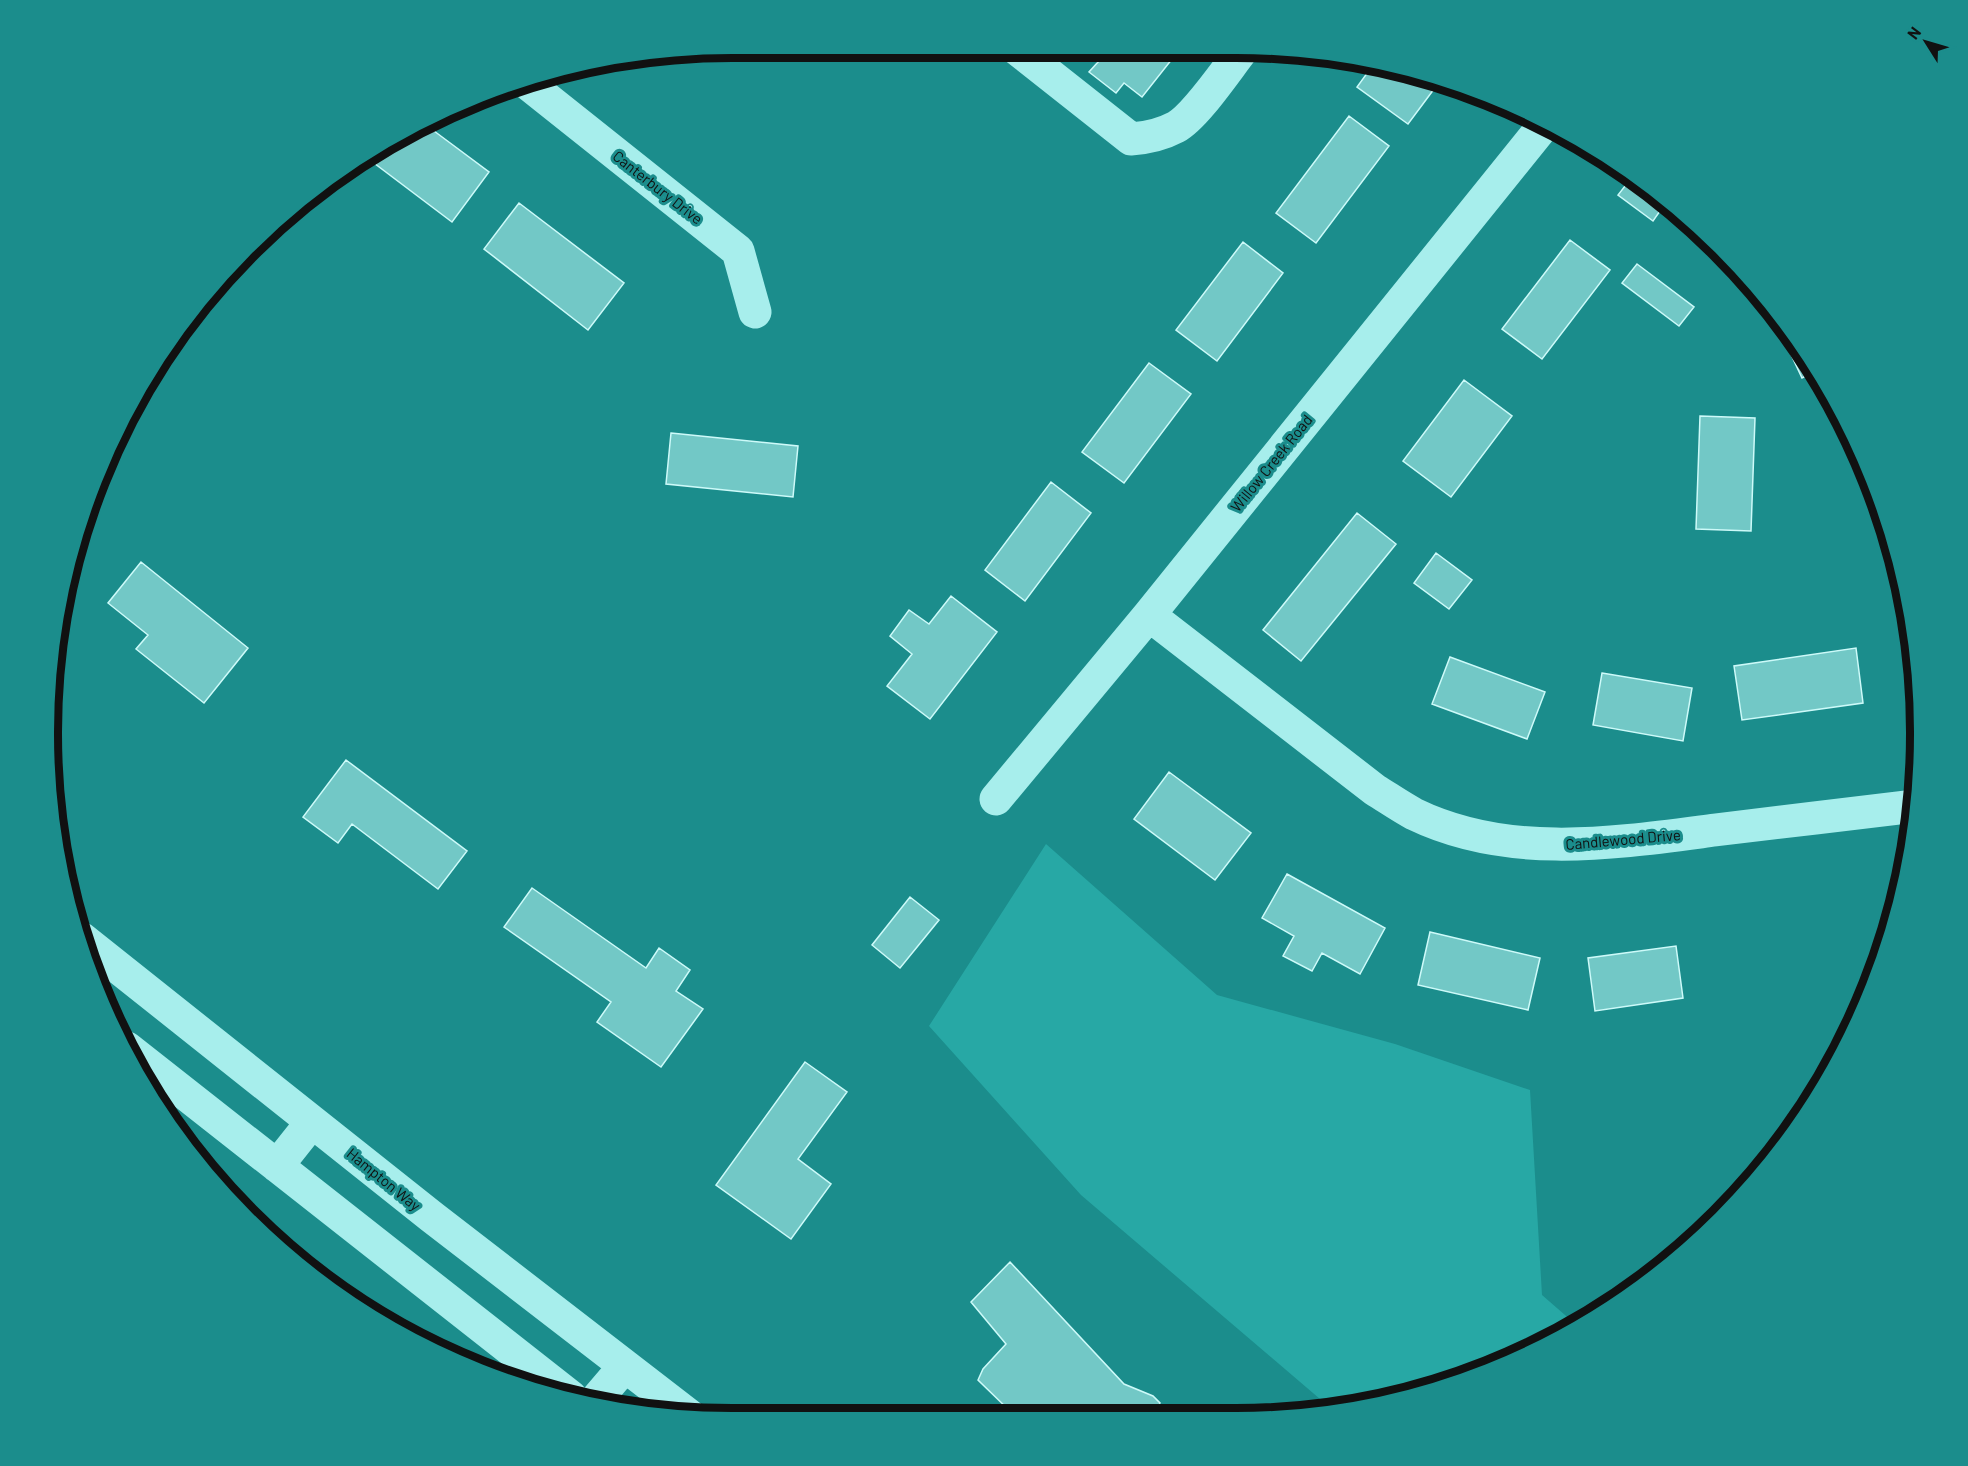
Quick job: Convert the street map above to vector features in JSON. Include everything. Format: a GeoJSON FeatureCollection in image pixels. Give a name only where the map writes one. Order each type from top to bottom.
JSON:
{"type":"FeatureCollection","features":[{"type":"Feature","properties":{"kind":"street"},"geometry":{"type":"LineString","coordinates":[[1028,58],[1131,139],[1153,137],[1178,126],[1194,111],[1236,58]]}},
{"type":"Feature","properties":{"kind":"street","name":"Canterbury Drive"},"geometry":{"type":"LineString","coordinates":[[534,88],[738,251],[755,312]]}},
{"type":"Feature","properties":{"kind":"street","name":"Willow Creek Road"},"geometry":{"type":"LineString","coordinates":[[996,799],[1149,615],[1539,131]]}},
{"type":"Feature","properties":{"kind":"street","name":"Candlewood Drive"},"geometry":{"type":"LineString","coordinates":[[1149,615],[1375,790],[1414,814],[1459,831],[1504,840],[1553,845],[1612,843],[1905,807]]}},
{"type":"Feature","properties":{"kind":"street","name":"Hampton Way"},"geometry":{"type":"LineString","coordinates":[[93,948],[312,1122],[675,1405]]}},
{"type":"Feature","properties":{"kind":"street"},"geometry":{"type":"LineString","coordinates":[[144,1061],[554,1384]]}},
{"type":"Feature","properties":{"kind":"street"},"geometry":{"type":"LineString","coordinates":[[277,1166],[312,1122]]}},
{"type":"Feature","properties":{"kind":"street"},"geometry":{"type":"LineString","coordinates":[[600,1395],[624,1367]]}},
{"type":"Feature","properties":{"kind":"green space"},"geometry":{"type":"Polygon","coordinates":[[[1046,844],[1217,995],[1395,1044],[1530,1090],[1542,1295],[1569,1319],[1533,1338],[1452,1372],[1410,1385],[1323,1402],[1081,1195],[929,1026],[1046,844]]]}},
{"type":"Feature","properties":{"kind":"building"},"geometry":{"type":"Polygon","coordinates":[[[1093,58],[1173,58],[1142,97],[1124,83],[1116,93],[1089,72],[1098,62],[1093,58]]]}},
{"type":"Feature","properties":{"kind":"building"},"geometry":{"type":"Polygon","coordinates":[[[1368,71],[1434,89],[1408,124],[1357,87],[1368,71]]]}},
{"type":"Feature","properties":{"kind":"building"},"geometry":{"type":"Polygon","coordinates":[[[1349,116],[1389,146],[1316,243],[1276,213],[1349,116]]]}},
{"type":"Feature","properties":{"kind":"building"},"geometry":{"type":"Polygon","coordinates":[[[432,130],[489,172],[452,222],[373,163],[432,130]]]}},
{"type":"Feature","properties":{"kind":"building"},"geometry":{"type":"Polygon","coordinates":[[[1627,184],[1661,210],[1653,221],[1618,195],[1627,184]]]}},
{"type":"Feature","properties":{"kind":"building"},"geometry":{"type":"Polygon","coordinates":[[[519,203],[624,283],[588,330],[484,249],[519,203]]]}},
{"type":"Feature","properties":{"kind":"building"},"geometry":{"type":"Polygon","coordinates":[[[1570,240],[1610,270],[1542,359],[1502,329],[1570,240]]]}},
{"type":"Feature","properties":{"kind":"building"},"geometry":{"type":"Polygon","coordinates":[[[1243,242],[1283,273],[1217,361],[1176,330],[1243,242]]]}},
{"type":"Feature","properties":{"kind":"building"},"geometry":{"type":"Polygon","coordinates":[[[1637,264],[1694,307],[1679,326],[1622,283],[1637,264]]]}},
{"type":"Feature","properties":{"kind":"building"},"geometry":{"type":"Polygon","coordinates":[[[1787,345],[1807,376],[1802,378],[1787,345]]]}},
{"type":"Feature","properties":{"kind":"building"},"geometry":{"type":"Polygon","coordinates":[[[1149,363],[1191,394],[1124,483],[1082,452],[1149,363]]]}},
{"type":"Feature","properties":{"kind":"building"},"geometry":{"type":"Polygon","coordinates":[[[1464,380],[1512,416],[1451,497],[1403,461],[1464,380]]]}},
{"type":"Feature","properties":{"kind":"building"},"geometry":{"type":"Polygon","coordinates":[[[1700,416],[1755,418],[1751,531],[1696,529],[1700,416]]]}},
{"type":"Feature","properties":{"kind":"building"},"geometry":{"type":"Polygon","coordinates":[[[671,433],[798,446],[793,497],[666,484],[671,433]]]}},
{"type":"Feature","properties":{"kind":"building"},"geometry":{"type":"Polygon","coordinates":[[[1051,482],[1091,513],[1025,601],[985,570],[1051,482]]]}},
{"type":"Feature","properties":{"kind":"building"},"geometry":{"type":"Polygon","coordinates":[[[1357,513],[1396,544],[1301,661],[1263,630],[1357,513]]]}},
{"type":"Feature","properties":{"kind":"building"},"geometry":{"type":"Polygon","coordinates":[[[1436,553],[1472,580],[1449,609],[1414,583],[1436,553]]]}},
{"type":"Feature","properties":{"kind":"building"},"geometry":{"type":"Polygon","coordinates":[[[141,562],[248,648],[204,703],[136,649],[148,635],[108,603],[141,562]]]}},
{"type":"Feature","properties":{"kind":"building"},"geometry":{"type":"Polygon","coordinates":[[[951,596],[997,632],[930,719],[887,686],[912,654],[890,636],[909,610],[929,624],[951,596]]]}},
{"type":"Feature","properties":{"kind":"building"},"geometry":{"type":"Polygon","coordinates":[[[1856,648],[1863,703],[1742,720],[1734,666],[1856,648]]]}},
{"type":"Feature","properties":{"kind":"building"},"geometry":{"type":"Polygon","coordinates":[[[1450,657],[1545,692],[1527,739],[1432,704],[1450,657]]]}},
{"type":"Feature","properties":{"kind":"building"},"geometry":{"type":"Polygon","coordinates":[[[1602,673],[1692,688],[1683,741],[1593,725],[1602,673]]]}},
{"type":"Feature","properties":{"kind":"building"},"geometry":{"type":"Polygon","coordinates":[[[346,760],[467,851],[438,889],[352,824],[338,843],[303,817],[346,760]]]}},
{"type":"Feature","properties":{"kind":"building"},"geometry":{"type":"Polygon","coordinates":[[[1169,772],[1251,833],[1215,880],[1134,819],[1169,772]]]}},
{"type":"Feature","properties":{"kind":"building"},"geometry":{"type":"Polygon","coordinates":[[[1287,874],[1385,928],[1360,974],[1322,953],[1312,971],[1283,956],[1294,936],[1262,918],[1287,874]]]}},
{"type":"Feature","properties":{"kind":"building"},"geometry":{"type":"Polygon","coordinates":[[[532,888],[646,968],[659,948],[690,970],[676,991],[703,1009],[661,1067],[597,1022],[611,1002],[504,927],[532,888]]]}},
{"type":"Feature","properties":{"kind":"building"},"geometry":{"type":"Polygon","coordinates":[[[910,897],[939,920],[900,968],[872,945],[910,897]]]}},
{"type":"Feature","properties":{"kind":"building"},"geometry":{"type":"Polygon","coordinates":[[[1430,932],[1540,958],[1528,1010],[1418,985],[1430,932]]]}},
{"type":"Feature","properties":{"kind":"building"},"geometry":{"type":"Polygon","coordinates":[[[1676,946],[1683,998],[1595,1011],[1588,958],[1676,946]]]}},
{"type":"Feature","properties":{"kind":"building"},"geometry":{"type":"Polygon","coordinates":[[[805,1062],[847,1092],[798,1159],[831,1184],[791,1239],[716,1185],[805,1062]]]}},
{"type":"Feature","properties":{"kind":"building"},"geometry":{"type":"Polygon","coordinates":[[[1010,1262],[1124,1384],[1153,1396],[1160,1403],[1158,1408],[1007,1408],[978,1380],[983,1369],[1006,1344],[971,1302],[1010,1262]]]}}]}
